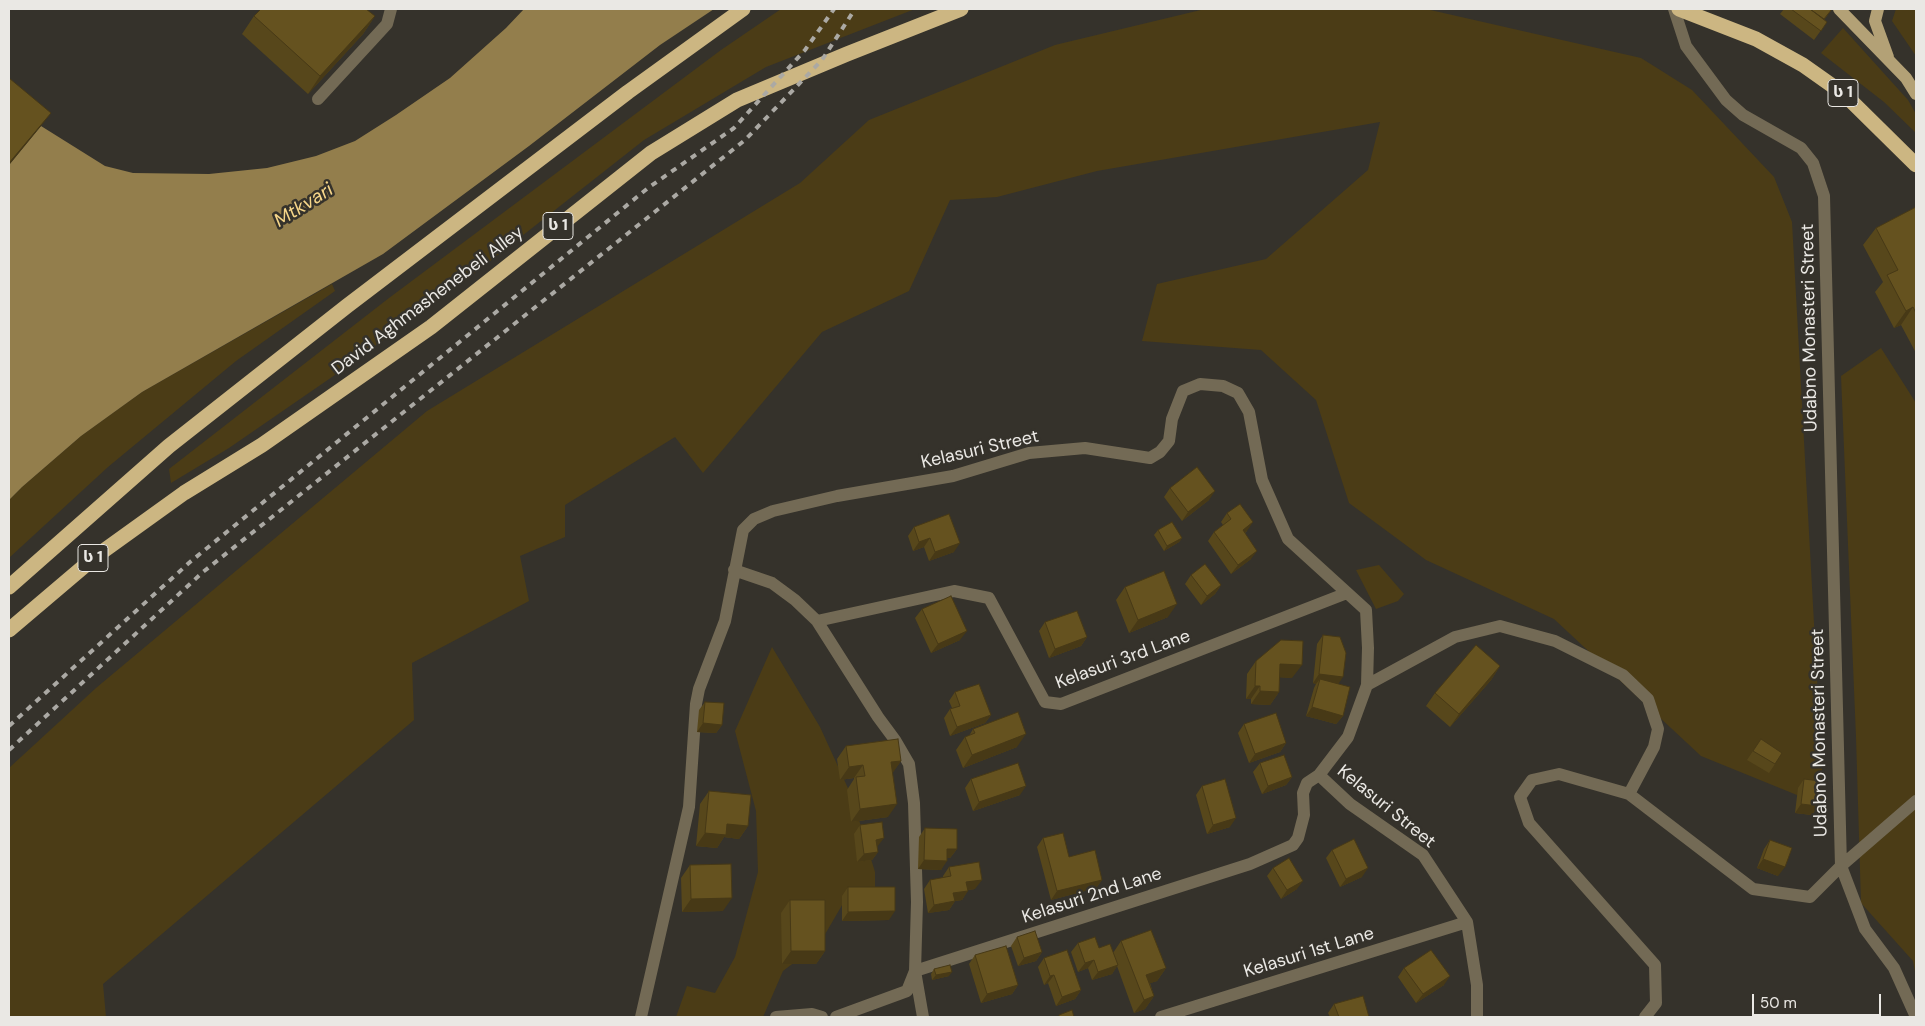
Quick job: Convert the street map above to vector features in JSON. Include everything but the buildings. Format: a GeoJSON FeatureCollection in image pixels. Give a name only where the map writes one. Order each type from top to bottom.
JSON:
{"type":"FeatureCollection","features":[{"type":"Feature","properties":{"kind":"highway","name":"ს 1"},"geometry":{"type":"LineString","coordinates":[[9,587],[169,446],[346,306],[588,122],[744,9]]}},
{"type":"Feature","properties":{"kind":"highway","name":"David Aghmashenebeli Alley"},"geometry":{"type":"LineString","coordinates":[[9,630],[95,557],[184,493],[262,445],[431,327],[651,153],[737,100],[961,9]]}},
{"type":"Feature","properties":{"kind":"highway","name":"ს 1"},"geometry":{"type":"LineString","coordinates":[[1679,9],[1756,39],[1803,65],[1844,94],[1916,165]]}},
{"type":"Feature","properties":{"kind":"main road"},"geometry":{"type":"LineString","coordinates":[[1839,9],[1906,78],[1916,94]]}},
{"type":"Feature","properties":{"kind":"main road"},"geometry":{"type":"LineString","coordinates":[[1878,9],[1875,21],[1890,61]]}},
{"type":"Feature","properties":{"kind":"street"},"geometry":{"type":"LineString","coordinates":[[318,99],[387,24],[391,9]]}},
{"type":"Feature","properties":{"kind":"street","name":"Udabno Monasteri Street"},"geometry":{"type":"LineString","coordinates":[[1674,9],[1686,46],[1726,100],[1743,115],[1801,148],[1813,164],[1824,196],[1841,866],[1865,929],[1894,968],[1916,1017]]}},
{"type":"Feature","properties":{"kind":"street","name":"Kelasuri Street"},"geometry":{"type":"LineString","coordinates":[[734,570],[743,530],[754,519],[773,511],[837,496],[953,476],[1029,453],[1086,448],[1150,458],[1160,452],[1169,441],[1172,419],[1183,391],[1200,384],[1223,386],[1238,393],[1249,412],[1262,480],[1288,540],[1366,610],[1368,648],[1366,685],[1348,737],[1319,775],[1350,804],[1423,855],[1467,922],[1477,985],[1477,1017]]}},
{"type":"Feature","properties":{"kind":"street"},"geometry":{"type":"LineString","coordinates":[[641,1017],[689,807],[696,704],[699,689],[725,621],[734,570],[772,583],[795,600],[817,621],[878,718],[910,764],[914,803],[917,902],[915,971],[923,1017]]}},
{"type":"Feature","properties":{"kind":"street","name":"Kelasuri 3rd Lane"},"geometry":{"type":"LineString","coordinates":[[817,621],[954,591],[989,598],[1044,702],[1061,704],[1347,592]]}},
{"type":"Feature","properties":{"kind":"street"},"geometry":{"type":"LineString","coordinates":[[1366,685],[1455,637],[1500,626],[1554,641],[1623,675],[1648,700],[1658,729],[1654,746],[1629,794]]}},
{"type":"Feature","properties":{"kind":"street"},"geometry":{"type":"LineString","coordinates":[[1645,1017],[1656,1003],[1655,965],[1529,823],[1520,797],[1532,780],[1559,774],[1629,794],[1753,889],[1810,898],[1841,866],[1916,801]]}},
{"type":"Feature","properties":{"kind":"street","name":"Kelasuri 2nd Lane"},"geometry":{"type":"LineString","coordinates":[[915,971],[1250,864],[1293,845],[1298,838],[1304,815],[1303,793],[1307,782],[1319,775]]}},
{"type":"Feature","properties":{"kind":"street","name":"Kelasuri 1st Lane"},"geometry":{"type":"LineString","coordinates":[[1161,1017],[1467,922]]}},
{"type":"Feature","properties":{"kind":"street"},"geometry":{"type":"LineString","coordinates":[[836,1017],[907,991],[915,971]]}},
{"type":"Feature","properties":{"kind":"street"},"geometry":{"type":"LineString","coordinates":[[776,1017],[812,1014],[822,1017]]}},
{"type":"Feature","properties":{"kind":"shaded area"},"geometry":{"type":"Polygon","coordinates":[[[781,9],[915,9],[766,67],[644,140],[466,280],[332,377],[229,448],[171,483],[169,469],[389,298],[721,50],[781,9]]]}},
{"type":"Feature","properties":{"kind":"shaded area"},"geometry":{"type":"Polygon","coordinates":[[[1205,9],[1426,9],[1641,58],[1692,90],[1774,177],[1792,222],[1824,806],[1701,756],[1554,619],[1426,560],[1349,503],[1316,400],[1261,350],[1142,341],[1157,284],[1266,259],[1368,170],[1380,122],[1097,171],[997,197],[950,200],[909,291],[822,332],[703,473],[675,437],[565,505],[565,537],[520,556],[529,601],[412,663],[414,720],[103,984],[106,1017],[9,1017],[9,768],[96,688],[427,411],[800,183],[869,120],[1055,45],[1205,9]]]}},
{"type":"Feature","properties":{"kind":"shaded area"},"geometry":{"type":"Polygon","coordinates":[[[1896,9],[1916,9],[1916,56],[1892,21],[1896,9]]]}},
{"type":"Feature","properties":{"kind":"shaded area"},"geometry":{"type":"Polygon","coordinates":[[[1843,28],[1908,100],[1916,114],[1916,133],[1884,102],[1821,53],[1843,28]]]}},
{"type":"Feature","properties":{"kind":"shaded area"},"geometry":{"type":"Polygon","coordinates":[[[332,284],[335,291],[236,361],[108,467],[9,558],[9,500],[81,436],[142,392],[332,284]]]}},
{"type":"Feature","properties":{"kind":"shaded area"},"geometry":{"type":"Polygon","coordinates":[[[1881,348],[1916,403],[1916,977],[1913,961],[1861,903],[1841,376],[1881,348]]]}},
{"type":"Feature","properties":{"kind":"shaded area"},"geometry":{"type":"Polygon","coordinates":[[[1379,565],[1404,594],[1398,601],[1376,609],[1356,570],[1379,565]]]}},
{"type":"Feature","properties":{"kind":"shaded area"},"geometry":{"type":"Polygon","coordinates":[[[772,647],[820,727],[852,797],[875,872],[875,900],[845,900],[820,943],[783,971],[763,1017],[676,1017],[687,986],[715,993],[735,957],[758,872],[756,811],[735,731],[772,647]]]}},
{"type":"Feature","properties":{"kind":"water","name":"Mtkvari"},"geometry":{"type":"Polygon","coordinates":[[[524,9],[714,9],[660,45],[529,146],[383,254],[142,392],[81,436],[9,500],[9,165],[41,126],[105,166],[133,173],[209,174],[267,168],[316,156],[355,141],[450,78],[506,28],[524,9]]]}},
{"type":"Feature","properties":{"kind":"railway"},"geometry":{"type":"LineString","coordinates":[[9,726],[190,562],[648,188],[734,128],[805,50],[834,9]]}},
{"type":"Feature","properties":{"kind":"railway"},"geometry":{"type":"LineString","coordinates":[[9,750],[203,572],[745,140],[822,60],[855,9]]}}]}
